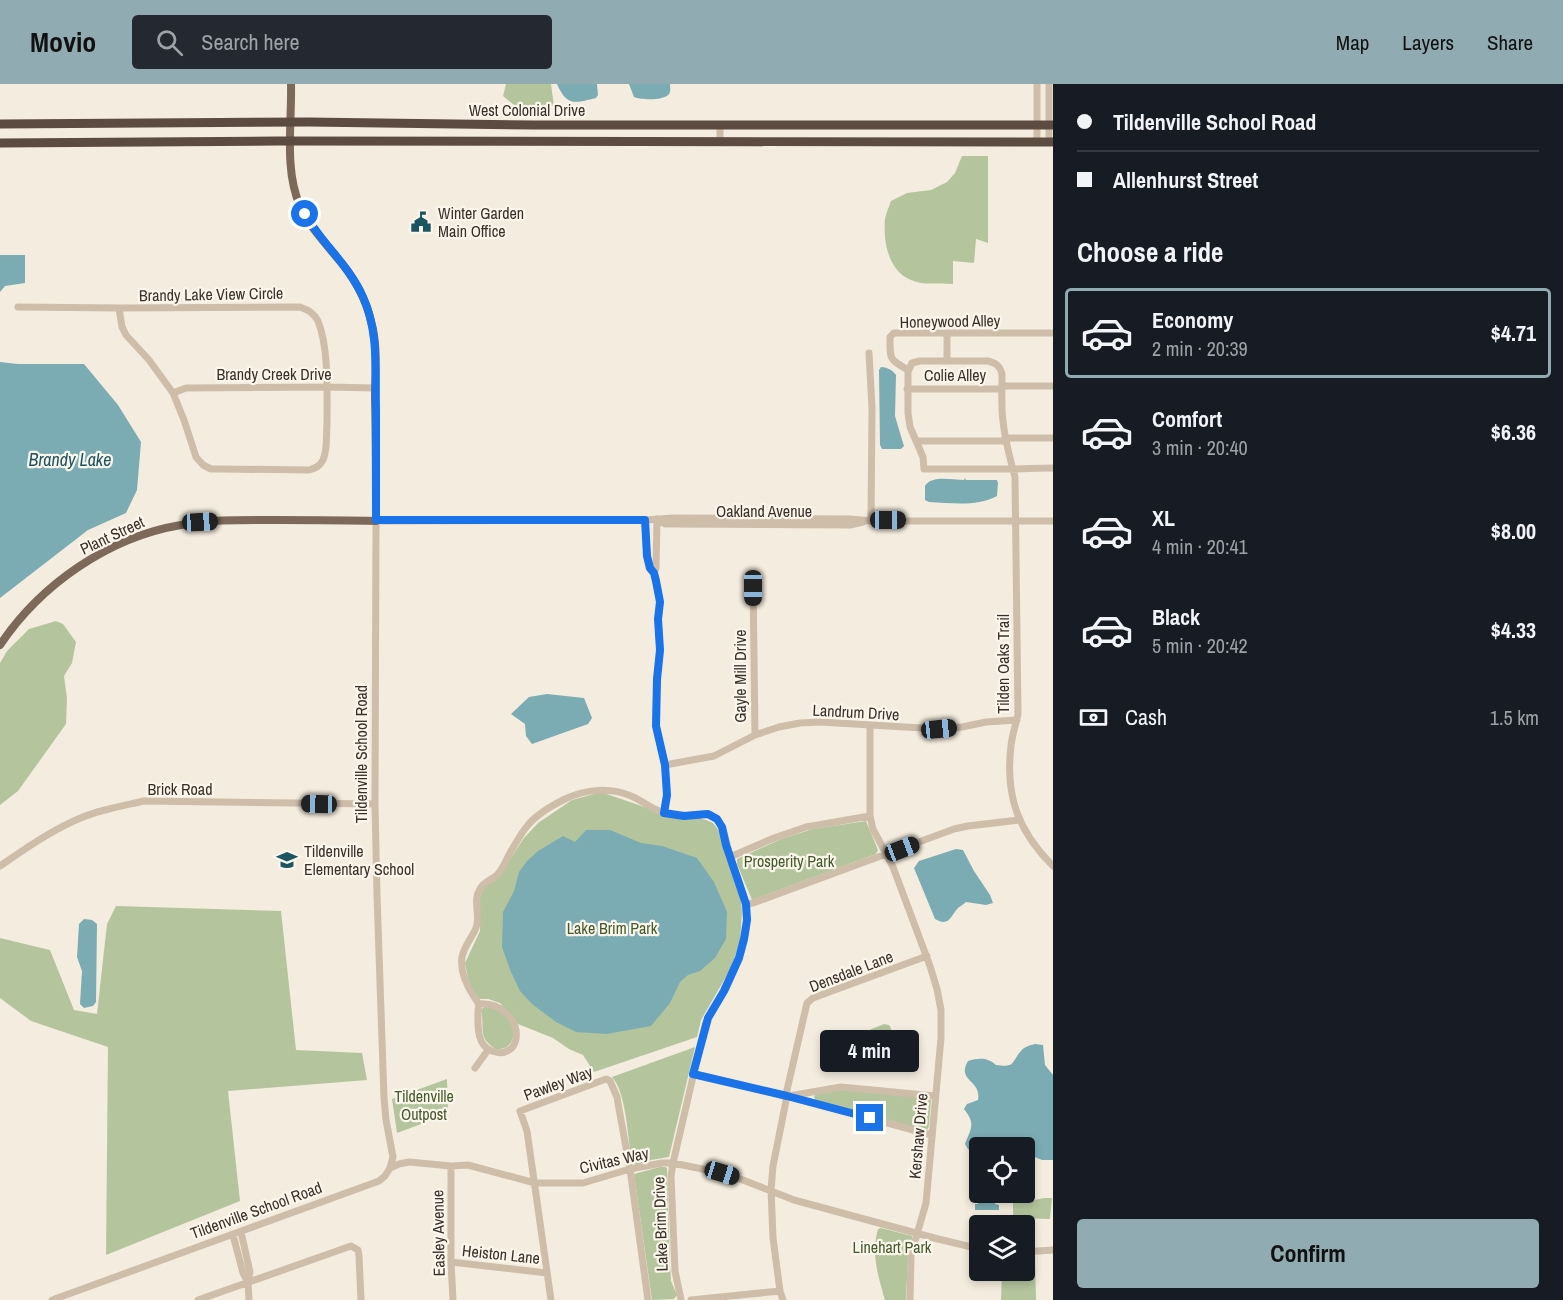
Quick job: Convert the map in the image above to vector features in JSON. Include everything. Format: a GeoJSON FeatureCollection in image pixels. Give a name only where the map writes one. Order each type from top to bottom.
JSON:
{"type":"FeatureCollection","features":[{"type":"Feature","properties":{"kind":"highway","name":"West Colonial Drive"},"geometry":{"type":"LineString","coordinates":[[0,124],[291,122],[493,125],[1051,125]]}},
{"type":"Feature","properties":{"kind":"highway","name":"West Colonial Drive"},"geometry":{"type":"LineString","coordinates":[[0,143],[1051,142]]}},
{"type":"Feature","properties":{"kind":"main road","name":"Tildenville School Road"},"geometry":{"type":"LineString","coordinates":[[291,84],[291,172],[296,193],[312,227],[347,269],[363,296],[374,334],[376,520]]}},
{"type":"Feature","properties":{"kind":"main road","name":"Plant Street"},"geometry":{"type":"LineString","coordinates":[[0,645],[31,606],[68,574],[101,553],[133,538],[162,529],[200,522],[376,520]]}},
{"type":"Feature","properties":{"kind":"street"},"geometry":{"type":"LineString","coordinates":[[1036,84],[1036,142]]}},
{"type":"Feature","properties":{"kind":"street"},"geometry":{"type":"LineString","coordinates":[[1049,84],[1051,142]]}},
{"type":"Feature","properties":{"kind":"street"},"geometry":{"type":"LineString","coordinates":[[720,125],[720,142]]}},
{"type":"Feature","properties":{"kind":"street"},"geometry":{"type":"LineString","coordinates":[[18,307],[119,308]]}},
{"type":"Feature","properties":{"kind":"street","name":"Brandy Lake View Circle"},"geometry":{"type":"LineString","coordinates":[[300,307],[312,312],[317,320],[324,344],[327,387],[326,451],[323,461],[318,467],[309,470],[222,469],[203,465],[196,456],[173,393],[149,360],[126,335],[122,327],[119,308],[300,307]]}},
{"type":"Feature","properties":{"kind":"street","name":"Honeywood Alley"},"geometry":{"type":"LineString","coordinates":[[908,370],[890,357],[890,337],[894,333],[1053,333]]}},
{"type":"Feature","properties":{"kind":"street"},"geometry":{"type":"LineString","coordinates":[[947,333],[947,361]]}},
{"type":"Feature","properties":{"kind":"street"},"geometry":{"type":"LineString","coordinates":[[869,353],[872,408],[871,520]]}},
{"type":"Feature","properties":{"kind":"street"},"geometry":{"type":"LineString","coordinates":[[1002,387],[1000,367],[988,361],[912,363],[908,370],[908,413],[910,427],[923,456],[924,470],[1053,468]]}},
{"type":"Feature","properties":{"kind":"street","name":"Colie Alley"},"geometry":{"type":"LineString","coordinates":[[908,389],[1053,386]]}},
{"type":"Feature","properties":{"kind":"street","name":"Tilden Oaks Trail"},"geometry":{"type":"LineString","coordinates":[[1002,387],[1002,413],[1015,477],[1018,714],[1011,743],[1010,789],[1019,820],[1032,843],[1053,866]]}},
{"type":"Feature","properties":{"kind":"street","name":"Brandy Creek Drive"},"geometry":{"type":"LineString","coordinates":[[173,393],[186,388],[375,388]]}},
{"type":"Feature","properties":{"kind":"street"},"geometry":{"type":"LineString","coordinates":[[916,441],[1053,438]]}},
{"type":"Feature","properties":{"kind":"street","name":"Oakland Avenue"},"geometry":{"type":"LineString","coordinates":[[376,520],[645,520],[673,518],[1053,520]]}},
{"type":"Feature","properties":{"kind":"street"},"geometry":{"type":"LineString","coordinates":[[654,573],[657,519]]}},
{"type":"Feature","properties":{"kind":"street","name":"Tildenville School Road"},"geometry":{"type":"LineString","coordinates":[[52,1300],[379,1181],[390,1168],[393,1157],[384,1098],[375,804],[376,520]]}},
{"type":"Feature","properties":{"kind":"street"},"geometry":{"type":"LineString","coordinates":[[645,520],[647,556],[654,573],[660,602],[656,726],[665,765],[667,795],[664,813]]}},
{"type":"Feature","properties":{"kind":"street","name":"Gayle Mill Drive"},"geometry":{"type":"LineString","coordinates":[[753,581],[755,735]]}},
{"type":"Feature","properties":{"kind":"street","name":"Landrum Drive"},"geometry":{"type":"LineString","coordinates":[[665,765],[714,756],[755,735],[800,723],[820,722],[939,729],[1017,720]]}},
{"type":"Feature","properties":{"kind":"street"},"geometry":{"type":"LineString","coordinates":[[870,725],[870,816],[873,829],[886,855]]}},
{"type":"Feature","properties":{"kind":"street","name":"Lake Brim Drive"},"geometry":{"type":"LineString","coordinates":[[488,1050],[479,1034],[479,1004],[463,974],[462,958],[476,928],[478,916],[476,904],[479,890],[487,880],[498,875],[529,824],[541,813],[566,799],[585,792],[602,790],[631,796],[664,813],[684,816],[708,814],[717,819],[722,827],[746,904],[747,920],[739,958],[724,991],[708,1018],[673,1163],[671,1176],[675,1270],[681,1300]]}},
{"type":"Feature","properties":{"kind":"street","name":"Brick Road"},"geometry":{"type":"LineString","coordinates":[[0,866],[34,843],[78,819],[144,801],[375,804]]}},
{"type":"Feature","properties":{"kind":"street"},"geometry":{"type":"LineString","coordinates":[[730,857],[806,827],[870,816]]}},
{"type":"Feature","properties":{"kind":"street"},"geometry":{"type":"LineString","coordinates":[[746,904],[954,829],[1019,820]]}},
{"type":"Feature","properties":{"kind":"street","name":"Kershaw Drive"},"geometry":{"type":"LineString","coordinates":[[886,855],[894,867],[927,956],[941,1010],[941,1038],[926,1203],[911,1254],[910,1300]]}},
{"type":"Feature","properties":{"kind":"street","name":"Densdale Lane"},"geometry":{"type":"LineString","coordinates":[[787,1096],[808,1002],[813,998],[927,956]]}},
{"type":"Feature","properties":{"kind":"street"},"geometry":{"type":"LineString","coordinates":[[475,1068],[488,1050],[498,1053],[506,1052],[514,1046],[516,1032],[513,1021],[506,1012],[485,1003],[479,1004]]}},
{"type":"Feature","properties":{"kind":"street"},"geometry":{"type":"LineString","coordinates":[[693,1074],[787,1096],[932,1135]]}},
{"type":"Feature","properties":{"kind":"street","name":"Pawley Way"},"geometry":{"type":"LineString","coordinates":[[551,1300],[527,1131],[519,1111],[606,1079],[610,1081],[617,1097],[630,1169],[648,1300]]}},
{"type":"Feature","properties":{"kind":"street"},"geometry":{"type":"LineString","coordinates":[[787,1096],[841,1087],[935,1096]]}},
{"type":"Feature","properties":{"kind":"street"},"geometry":{"type":"LineString","coordinates":[[783,1300],[773,1238],[771,1190],[773,1166],[787,1096]]}},
{"type":"Feature","properties":{"kind":"street","name":"Civitas Way"},"geometry":{"type":"LineString","coordinates":[[390,1168],[409,1162],[451,1166],[468,1165],[535,1183],[583,1183],[630,1169],[673,1163],[722,1173],[794,1200],[969,1246]]}},
{"type":"Feature","properties":{"kind":"street","name":"Easley Avenue"},"geometry":{"type":"LineString","coordinates":[[451,1166],[453,1300]]}},
{"type":"Feature","properties":{"kind":"street"},"geometry":{"type":"LineString","coordinates":[[237,1233],[250,1272],[249,1300]]}},
{"type":"Feature","properties":{"kind":"street"},"geometry":{"type":"LineString","coordinates":[[198,1300],[351,1246],[358,1250],[361,1300]]}},
{"type":"Feature","properties":{"kind":"street"},"geometry":{"type":"LineString","coordinates":[[1035,1251],[1053,1250]]}},
{"type":"Feature","properties":{"kind":"street","name":"Heiston Lane"},"geometry":{"type":"LineString","coordinates":[[451,1263],[547,1273]]}},
{"type":"Feature","properties":{"kind":"street"},"geometry":{"type":"LineString","coordinates":[[691,1300],[780,1291]]}},
{"type":"Feature","properties":{"kind":"green space"},"geometry":{"type":"Polygon","coordinates":[[[506,84],[551,84],[554,106],[519,109],[503,96],[506,84]]]}},
{"type":"Feature","properties":{"kind":"green space"},"geometry":{"type":"Polygon","coordinates":[[[962,156],[988,156],[988,243],[976,239],[974,263],[953,261],[953,284],[916,282],[903,276],[897,270],[886,246],[885,219],[891,201],[907,193],[931,190],[947,182],[955,173],[962,156]]]}},
{"type":"Feature","properties":{"kind":"green space"},"geometry":{"type":"Polygon","coordinates":[[[56,621],[63,624],[76,642],[72,663],[64,676],[67,698],[66,724],[18,791],[0,805],[0,663],[7,651],[29,629],[56,621]]]}},
{"type":"Feature","properties":{"kind":"green space","name":"Lake Brim Park"},"geometry":{"type":"Polygon","coordinates":[[[601,792],[682,820],[698,818],[713,823],[719,831],[741,900],[742,912],[740,942],[731,968],[701,1020],[697,1037],[594,1072],[583,1055],[553,1038],[518,1024],[500,1003],[479,999],[469,984],[465,963],[480,931],[480,897],[486,883],[499,876],[524,838],[538,823],[572,800],[601,792]]]}},
{"type":"Feature","properties":{"kind":"green space","name":"Prosperity Park"},"geometry":{"type":"Polygon","coordinates":[[[866,821],[878,850],[876,854],[752,900],[737,859],[781,839],[813,829],[866,821]]]}},
{"type":"Feature","properties":{"kind":"green space"},"geometry":{"type":"Polygon","coordinates":[[[116,906],[281,911],[296,1050],[362,1053],[367,1080],[228,1091],[240,1201],[106,1255],[108,1047],[31,1021],[0,998],[0,938],[50,950],[74,1010],[97,1014],[107,924],[116,906]]]}},
{"type":"Feature","properties":{"kind":"green space"},"geometry":{"type":"Polygon","coordinates":[[[485,1006],[502,1013],[511,1024],[512,1041],[503,1048],[496,1049],[484,1037],[481,1010],[485,1006]]]}},
{"type":"Feature","properties":{"kind":"green space"},"geometry":{"type":"Polygon","coordinates":[[[884,1024],[891,1028],[888,1040],[852,1037],[884,1024]]]}},
{"type":"Feature","properties":{"kind":"green space"},"geometry":{"type":"Polygon","coordinates":[[[695,1047],[669,1157],[634,1164],[631,1158],[623,1104],[617,1084],[612,1077],[695,1047]]]}},
{"type":"Feature","properties":{"kind":"green space","name":"Tildenville Outpost"},"geometry":{"type":"Polygon","coordinates":[[[447,1079],[448,1114],[397,1133],[392,1099],[447,1079]]]}},
{"type":"Feature","properties":{"kind":"green space"},"geometry":{"type":"Polygon","coordinates":[[[840,1090],[928,1098],[931,1100],[928,1129],[815,1100],[814,1096],[817,1094],[840,1090]]]}},
{"type":"Feature","properties":{"kind":"green space"},"geometry":{"type":"Polygon","coordinates":[[[660,1167],[667,1168],[671,1281],[677,1295],[674,1299],[652,1300],[634,1174],[660,1167]]]}},
{"type":"Feature","properties":{"kind":"green space"},"geometry":{"type":"Polygon","coordinates":[[[1052,1198],[1050,1219],[1035,1219],[1035,1215],[1013,1215],[1013,1203],[1035,1203],[1035,1200],[1052,1198]]]}},
{"type":"Feature","properties":{"kind":"green space","name":"Linehart Park"},"geometry":{"type":"Polygon","coordinates":[[[878,1229],[912,1236],[908,1255],[906,1300],[885,1300],[875,1256],[876,1238],[878,1229]]]}},
{"type":"Feature","properties":{"kind":"green space"},"geometry":{"type":"Polygon","coordinates":[[[1035,1259],[1036,1300],[1001,1300],[1002,1281],[1035,1281],[1035,1259]]]}},
{"type":"Feature","properties":{"kind":"water"},"geometry":{"type":"Polygon","coordinates":[[[557,84],[597,84],[598,95],[596,98],[572,102],[564,97],[557,84]]]}},
{"type":"Feature","properties":{"kind":"water"},"geometry":{"type":"Polygon","coordinates":[[[629,84],[670,84],[670,92],[658,99],[637,98],[634,97],[629,84]]]}},
{"type":"Feature","properties":{"kind":"water"},"geometry":{"type":"Polygon","coordinates":[[[0,255],[25,255],[25,283],[5,286],[0,292],[0,255]]]}},
{"type":"Feature","properties":{"kind":"water","name":"Brandy Lake"},"geometry":{"type":"Polygon","coordinates":[[[0,362],[84,364],[118,405],[141,442],[137,490],[126,513],[88,530],[0,598],[0,362]]]}},
{"type":"Feature","properties":{"kind":"water"},"geometry":{"type":"Polygon","coordinates":[[[881,367],[889,369],[896,375],[895,416],[904,446],[901,449],[882,449],[880,445],[879,370],[881,367]]]}},
{"type":"Feature","properties":{"kind":"water"},"geometry":{"type":"Polygon","coordinates":[[[965,478],[966,480],[997,480],[997,496],[981,502],[964,504],[925,500],[925,486],[932,480],[964,480],[965,478]]]}},
{"type":"Feature","properties":{"kind":"water"},"geometry":{"type":"Polygon","coordinates":[[[547,694],[584,698],[592,718],[588,724],[532,744],[526,736],[525,724],[511,714],[529,697],[547,694]]]}},
{"type":"Feature","properties":{"kind":"water","name":"Lake Brim Park"},"geometry":{"type":"Polygon","coordinates":[[[586,830],[610,830],[641,843],[662,846],[697,858],[714,882],[727,912],[726,939],[715,958],[700,971],[688,975],[680,982],[670,1003],[651,1026],[607,1034],[576,1032],[556,1022],[532,1004],[520,991],[502,947],[503,912],[514,891],[519,872],[538,851],[563,836],[575,842],[586,830]]]}},
{"type":"Feature","properties":{"kind":"water"},"geometry":{"type":"Polygon","coordinates":[[[956,849],[963,850],[993,903],[986,905],[966,902],[949,920],[943,922],[935,919],[914,868],[919,861],[956,849]]]}},
{"type":"Feature","properties":{"kind":"water"},"geometry":{"type":"Polygon","coordinates":[[[84,919],[92,920],[97,924],[96,1002],[93,1006],[84,1008],[80,1004],[82,971],[77,957],[79,924],[84,919]]]}},
{"type":"Feature","properties":{"kind":"water"},"geometry":{"type":"Polygon","coordinates":[[[1043,1045],[1045,1065],[1053,1075],[1053,1160],[1035,1157],[1035,1137],[969,1137],[969,1150],[965,1144],[971,1122],[964,1109],[967,1104],[978,1100],[978,1093],[965,1073],[968,1061],[983,1059],[996,1065],[1007,1066],[1024,1048],[1043,1045]]]}},
{"type":"Feature","properties":{"kind":"water"},"geometry":{"type":"Polygon","coordinates":[[[995,1203],[999,1205],[999,1210],[975,1210],[975,1204],[995,1203]]]}},
{"type":"Feature","properties":{"kind":"place","name":"Winter Garden Main Office"},"geometry":{"type":"Point","coordinates":[421,222]}},
{"type":"Feature","properties":{"kind":"place","name":"Tildenville Elementary School"},"geometry":{"type":"Point","coordinates":[287,860]}},
{"type":"Feature","properties":{"kind":"route"},"geometry":{"type":"LineString","coordinates":[[305,214],[312,227],[347,269],[363,296],[371,320],[375,352],[376,520],[645,520],[647,556],[654,573],[660,602],[656,726],[665,765],[667,795],[664,813],[684,816],[701,813],[717,819],[722,827],[746,904],[747,920],[739,958],[724,991],[708,1018],[693,1074],[870,1118]]}}]}
